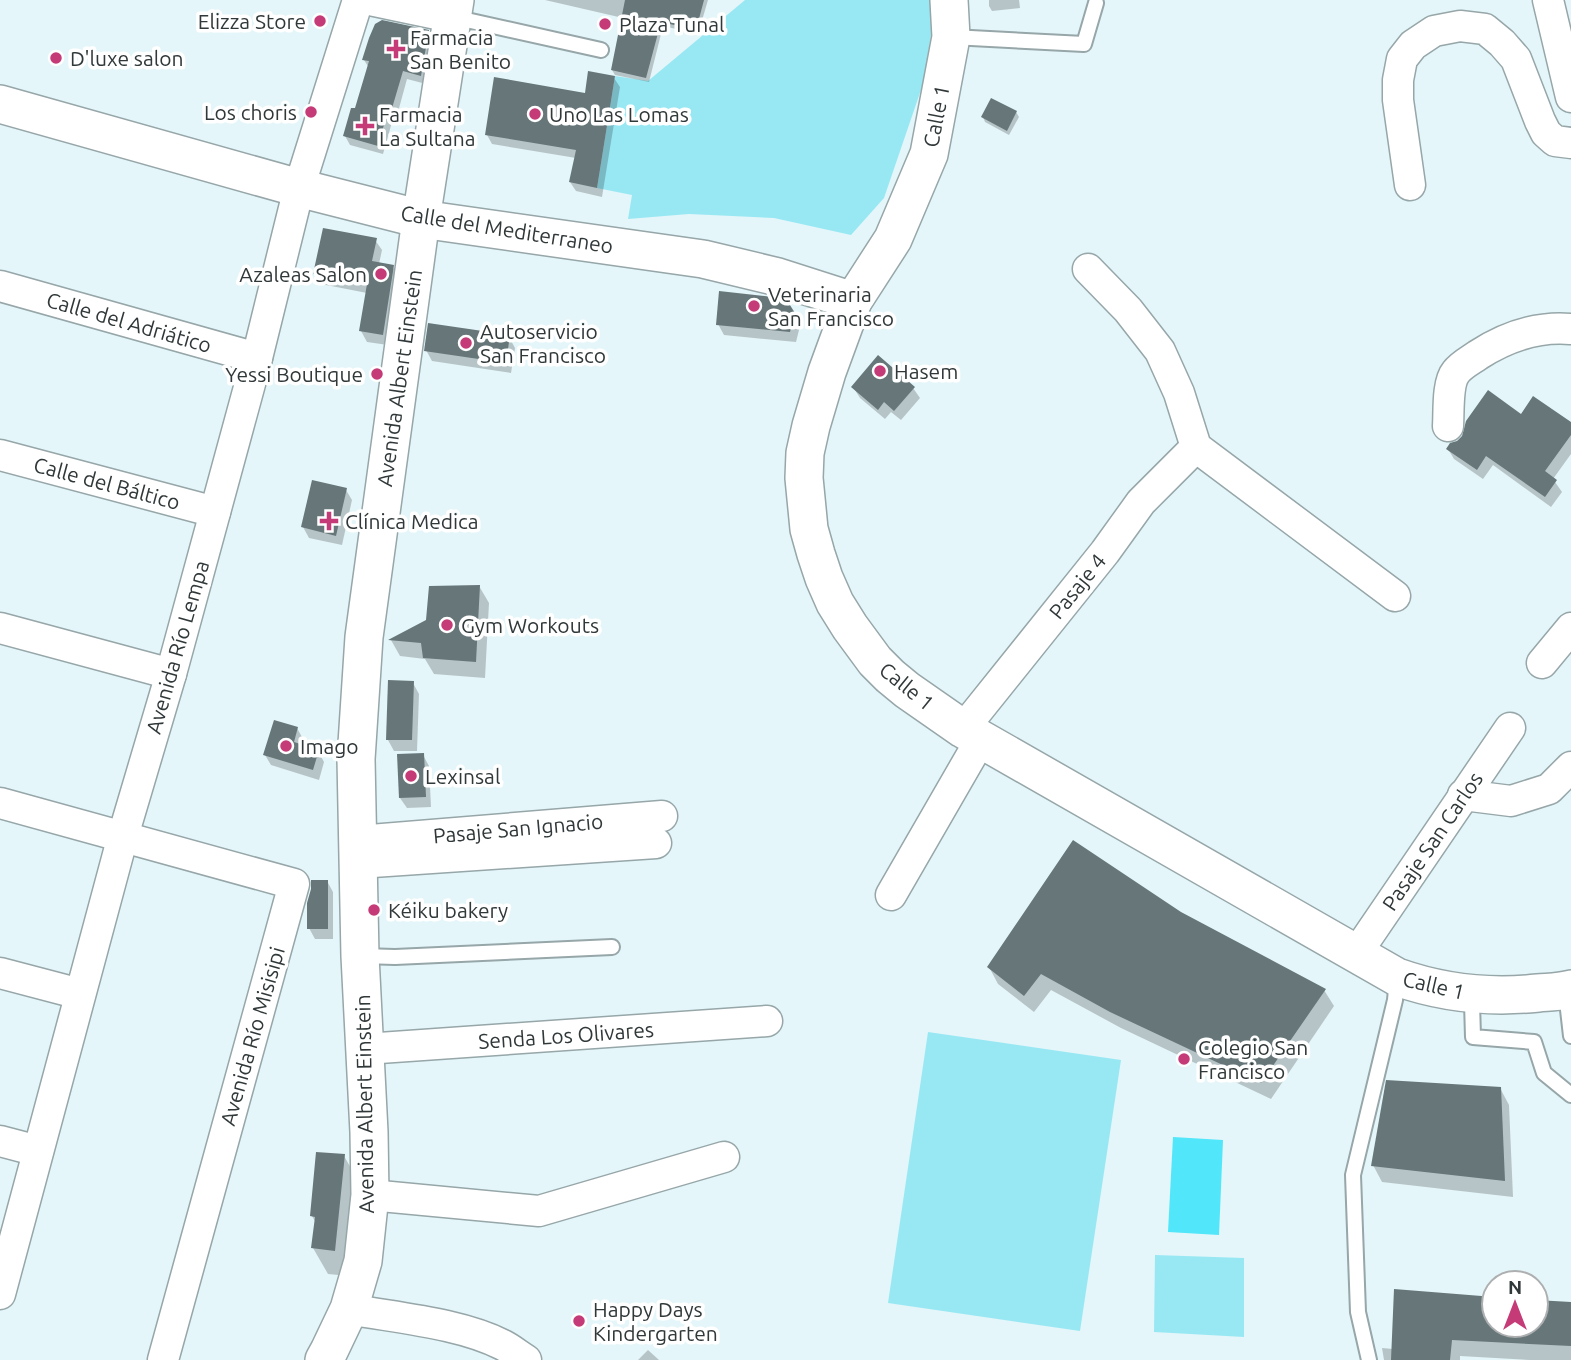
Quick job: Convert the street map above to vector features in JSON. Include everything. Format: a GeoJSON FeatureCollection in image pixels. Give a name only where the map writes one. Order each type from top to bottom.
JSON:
{"type":"FeatureCollection","features":[{"type":"Feature","properties":{"kind":"street","name":"Avenida Río Lempa"},"geometry":{"type":"LineString","coordinates":[[0,1294],[123,836],[171,674],[257,358],[299,188],[358,0]]}},
{"type":"Feature","properties":{"kind":"street"},"geometry":{"type":"LineString","coordinates":[[370,0],[453,8]]}},
{"type":"Feature","properties":{"kind":"street","name":"Calle 1"},"geometry":{"type":"LineString","coordinates":[[949,0],[951,37],[929,154],[893,239],[853,300],[823,386],[805,453],[804,478],[809,529],[824,578],[850,627],[875,661],[907,690],[972,734],[1397,977],[1432,987],[1474,994],[1568,990]]}},
{"type":"Feature","properties":{"kind":"street"},"geometry":{"type":"LineString","coordinates":[[1548,0],[1571,97]]}},
{"type":"Feature","properties":{"kind":"street","name":"Avenida Albert Einstein"},"geometry":{"type":"LineString","coordinates":[[324,1360],[349,1309],[363,1261],[370,1195],[360,956],[367,851],[356,759],[364,637],[421,219],[453,8]]}},
{"type":"Feature","properties":{"kind":"street"},"geometry":{"type":"LineString","coordinates":[[1410,185],[1398,100],[1398,80],[1402,59],[1413,45],[1434,31],[1460,26],[1485,29],[1516,59],[1546,133],[1555,141],[1571,143]]}},
{"type":"Feature","properties":{"kind":"street","name":"Calle del Mediterraneo"},"geometry":{"type":"LineString","coordinates":[[0,104],[299,188],[421,219],[703,258],[853,300]]}},
{"type":"Feature","properties":{"kind":"street"},"geometry":{"type":"LineString","coordinates":[[1088,269],[1128,310],[1160,351],[1179,393],[1196,447],[1395,596]]}},
{"type":"Feature","properties":{"kind":"street","name":"Calle del Adriático"},"geometry":{"type":"LineString","coordinates":[[0,286],[257,358]]}},
{"type":"Feature","properties":{"kind":"street"},"geometry":{"type":"LineString","coordinates":[[1448,426],[1451,383],[1456,371],[1466,362],[1497,343],[1535,329],[1571,329]]}},
{"type":"Feature","properties":{"kind":"street","name":"Pasaje 4"},"geometry":{"type":"LineString","coordinates":[[891,895],[972,734],[1141,502],[1196,447]]}},
{"type":"Feature","properties":{"kind":"street","name":"Calle del Báltico"},"geometry":{"type":"LineString","coordinates":[[0,455],[215,512]]}},
{"type":"Feature","properties":{"kind":"street"},"geometry":{"type":"LineString","coordinates":[[0,628],[171,674]]}},
{"type":"Feature","properties":{"kind":"street"},"geometry":{"type":"LineString","coordinates":[[1542,663],[1571,628]]}},
{"type":"Feature","properties":{"kind":"street","name":"Pasaje San Carlos"},"geometry":{"type":"LineString","coordinates":[[1356,954],[1510,728]]}},
{"type":"Feature","properties":{"kind":"street"},"geometry":{"type":"LineString","coordinates":[[1463,795],[1511,801],[1549,789],[1571,767]]}},
{"type":"Feature","properties":{"kind":"street"},"geometry":{"type":"LineString","coordinates":[[0,803],[123,836]]}},
{"type":"Feature","properties":{"kind":"street"},"geometry":{"type":"LineString","coordinates":[[367,851],[659,829]]}},
{"type":"Feature","properties":{"kind":"street","name":"Avenida Río Misisipi"},"geometry":{"type":"LineString","coordinates":[[123,836],[295,884],[163,1360]]}},
{"type":"Feature","properties":{"kind":"street"},"geometry":{"type":"LineString","coordinates":[[0,973],[80,994]]}},
{"type":"Feature","properties":{"kind":"street","name":"Senda Los Olivares"},"geometry":{"type":"LineString","coordinates":[[365,1049],[767,1021]]}},
{"type":"Feature","properties":{"kind":"street"},"geometry":{"type":"LineString","coordinates":[[0,1141],[38,1151]]}},
{"type":"Feature","properties":{"kind":"street"},"geometry":{"type":"LineString","coordinates":[[370,1195],[539,1211],[724,1157]]}},
{"type":"Feature","properties":{"kind":"street"},"geometry":{"type":"LineString","coordinates":[[349,1309],[458,1328],[504,1345],[526,1360]]}},
{"type":"Feature","properties":{"kind":"lane"},"geometry":{"type":"LineString","coordinates":[[951,37],[1084,44],[1096,3]]}},
{"type":"Feature","properties":{"kind":"lane"},"geometry":{"type":"LineString","coordinates":[[453,8],[601,50]]}},
{"type":"Feature","properties":{"kind":"lane"},"geometry":{"type":"LineString","coordinates":[[360,956],[395,957],[612,947]]}},
{"type":"Feature","properties":{"kind":"lane"},"geometry":{"type":"LineString","coordinates":[[1369,1360],[1358,1312],[1353,1175],[1395,1000],[1397,977]]}},
{"type":"Feature","properties":{"kind":"lane"},"geometry":{"type":"LineString","coordinates":[[1568,990],[1571,1037]]}},
{"type":"Feature","properties":{"kind":"lane"},"geometry":{"type":"LineString","coordinates":[[1474,994],[1473,1037],[1534,1042],[1544,1073],[1571,1095]]}},
{"type":"Feature","properties":{"kind":"shaded area"},"geometry":{"type":"Polygon","coordinates":[[[745,0],[932,0],[933,23],[923,84],[884,198],[851,235],[774,218],[689,214],[628,219],[632,195],[597,188],[615,76],[648,81],[745,0]]]}},
{"type":"Feature","properties":{"kind":"shaded area"},"geometry":{"type":"Polygon","coordinates":[[[928,1032],[1121,1060],[1080,1331],[888,1303],[928,1032]]]}},
{"type":"Feature","properties":{"kind":"shaded area"},"geometry":{"type":"Polygon","coordinates":[[[1173,1137],[1223,1140],[1219,1235],[1168,1232],[1173,1137]]]}},
{"type":"Feature","properties":{"kind":"shaded area"},"geometry":{"type":"Polygon","coordinates":[[[1155,1255],[1244,1258],[1244,1337],[1154,1332],[1155,1255]]]}},
{"type":"Feature","properties":{"kind":"building"},"geometry":{"type":"Polygon","coordinates":[[[625,0],[704,0],[696,30],[661,22],[646,78],[611,70],[625,0]]]}},
{"type":"Feature","properties":{"kind":"building"},"geometry":{"type":"Polygon","coordinates":[[[382,20],[429,30],[421,76],[403,71],[378,146],[343,136],[351,108],[355,108],[369,61],[362,60],[369,38],[375,24],[382,20]]]}},
{"type":"Feature","properties":{"kind":"building","name":"Uno Las Lomas"},"geometry":{"type":"Polygon","coordinates":[[[588,71],[615,76],[597,188],[569,182],[576,150],[485,135],[494,77],[585,93],[588,71]]]}},
{"type":"Feature","properties":{"kind":"building"},"geometry":{"type":"Polygon","coordinates":[[[991,98],[1017,111],[1007,131],[981,117],[991,98]]]}},
{"type":"Feature","properties":{"kind":"building"},"geometry":{"type":"Polygon","coordinates":[[[323,228],[377,238],[372,261],[394,265],[383,335],[359,331],[367,284],[313,274],[323,228]]]}},
{"type":"Feature","properties":{"kind":"building","name":"Veterinaria San Francisco"},"geometry":{"type":"Polygon","coordinates":[[[719,291],[773,297],[788,302],[795,313],[790,332],[716,325],[719,291]]]}},
{"type":"Feature","properties":{"kind":"building","name":"Autoservicio San Francisco"},"geometry":{"type":"Polygon","coordinates":[[[428,323],[510,335],[506,363],[424,351],[428,323]]]}},
{"type":"Feature","properties":{"kind":"building","name":"Hasem"},"geometry":{"type":"Polygon","coordinates":[[[878,355],[915,387],[894,411],[884,402],[878,410],[851,387],[878,355]]]}},
{"type":"Feature","properties":{"kind":"building"},"geometry":{"type":"Polygon","coordinates":[[[1488,390],[1521,414],[1533,396],[1571,422],[1571,435],[1545,471],[1557,480],[1545,497],[1486,456],[1477,470],[1446,449],[1450,443],[1462,436],[1466,421],[1488,390]]]}},
{"type":"Feature","properties":{"kind":"building"},"geometry":{"type":"Polygon","coordinates":[[[312,480],[347,488],[336,536],[301,527],[312,480]]]}},
{"type":"Feature","properties":{"kind":"building","name":"Gym Workouts"},"geometry":{"type":"Polygon","coordinates":[[[480,585],[476,662],[423,658],[421,643],[388,640],[426,620],[429,586],[480,585]]]}},
{"type":"Feature","properties":{"kind":"building"},"geometry":{"type":"Polygon","coordinates":[[[388,680],[414,681],[412,740],[386,740],[388,680]]]}},
{"type":"Feature","properties":{"kind":"building","name":"Imago"},"geometry":{"type":"Polygon","coordinates":[[[274,720],[298,727],[294,742],[319,750],[313,770],[263,755],[274,720]]]}},
{"type":"Feature","properties":{"kind":"building","name":"Lexinsal"},"geometry":{"type":"Polygon","coordinates":[[[424,753],[426,797],[399,798],[397,754],[424,753]]]}},
{"type":"Feature","properties":{"kind":"building"},"geometry":{"type":"Polygon","coordinates":[[[1073,840],[1181,912],[1326,989],[1261,1083],[1110,1012],[1041,974],[1024,996],[987,967],[1073,840]]]}},
{"type":"Feature","properties":{"kind":"building"},"geometry":{"type":"Polygon","coordinates":[[[311,880],[328,880],[328,929],[307,929],[307,903],[311,880]]]}},
{"type":"Feature","properties":{"kind":"building"},"geometry":{"type":"Polygon","coordinates":[[[1386,1080],[1501,1087],[1505,1181],[1371,1166],[1386,1080]]]}},
{"type":"Feature","properties":{"kind":"building"},"geometry":{"type":"Polygon","coordinates":[[[316,1152],[345,1154],[335,1251],[311,1248],[315,1217],[310,1216],[316,1152]]]}},
{"type":"Feature","properties":{"kind":"building"},"geometry":{"type":"Polygon","coordinates":[[[1394,1289],[1480,1296],[1480,1339],[1550,1339],[1550,1301],[1571,1302],[1571,1346],[1452,1340],[1450,1360],[1391,1360],[1394,1289]]]}},
{"type":"Feature","properties":{"kind":"place","name":"Elizza Store"},"geometry":{"type":"Point","coordinates":[320,21]}},
{"type":"Feature","properties":{"kind":"place","name":"Plaza Tunal"},"geometry":{"type":"Point","coordinates":[605,24]}},
{"type":"Feature","properties":{"kind":"place","name":"Farmacia San Benito"},"geometry":{"type":"Point","coordinates":[396,49]}},
{"type":"Feature","properties":{"kind":"place","name":"D'luxe salon"},"geometry":{"type":"Point","coordinates":[56,58]}},
{"type":"Feature","properties":{"kind":"place","name":"Los choris"},"geometry":{"type":"Point","coordinates":[311,112]}},
{"type":"Feature","properties":{"kind":"place","name":"Uno Las Lomas"},"geometry":{"type":"Point","coordinates":[535,114]}},
{"type":"Feature","properties":{"kind":"place","name":"Farmacia La Sultana"},"geometry":{"type":"Point","coordinates":[365,126]}},
{"type":"Feature","properties":{"kind":"place","name":"Azaleas Salon"},"geometry":{"type":"Point","coordinates":[381,274]}},
{"type":"Feature","properties":{"kind":"place","name":"Veterinaria San Francisco"},"geometry":{"type":"Point","coordinates":[754,306]}},
{"type":"Feature","properties":{"kind":"place","name":"Autoservicio San Francisco"},"geometry":{"type":"Point","coordinates":[466,343]}},
{"type":"Feature","properties":{"kind":"place","name":"Hasem"},"geometry":{"type":"Point","coordinates":[880,371]}},
{"type":"Feature","properties":{"kind":"place","name":"Yessi Boutique"},"geometry":{"type":"Point","coordinates":[377,374]}},
{"type":"Feature","properties":{"kind":"place","name":"Clínica Medica"},"geometry":{"type":"Point","coordinates":[329,521]}},
{"type":"Feature","properties":{"kind":"place","name":"Gym Workouts"},"geometry":{"type":"Point","coordinates":[447,625]}},
{"type":"Feature","properties":{"kind":"place","name":"Imago"},"geometry":{"type":"Point","coordinates":[286,746]}},
{"type":"Feature","properties":{"kind":"place","name":"Lexinsal"},"geometry":{"type":"Point","coordinates":[411,776]}},
{"type":"Feature","properties":{"kind":"place","name":"Kéiku bakery"},"geometry":{"type":"Point","coordinates":[374,910]}},
{"type":"Feature","properties":{"kind":"place","name":"Colegio San Francisco"},"geometry":{"type":"Point","coordinates":[1184,1059]}},
{"type":"Feature","properties":{"kind":"place","name":"Happy Days Kindergarten"},"geometry":{"type":"Point","coordinates":[579,1321]}}]}
